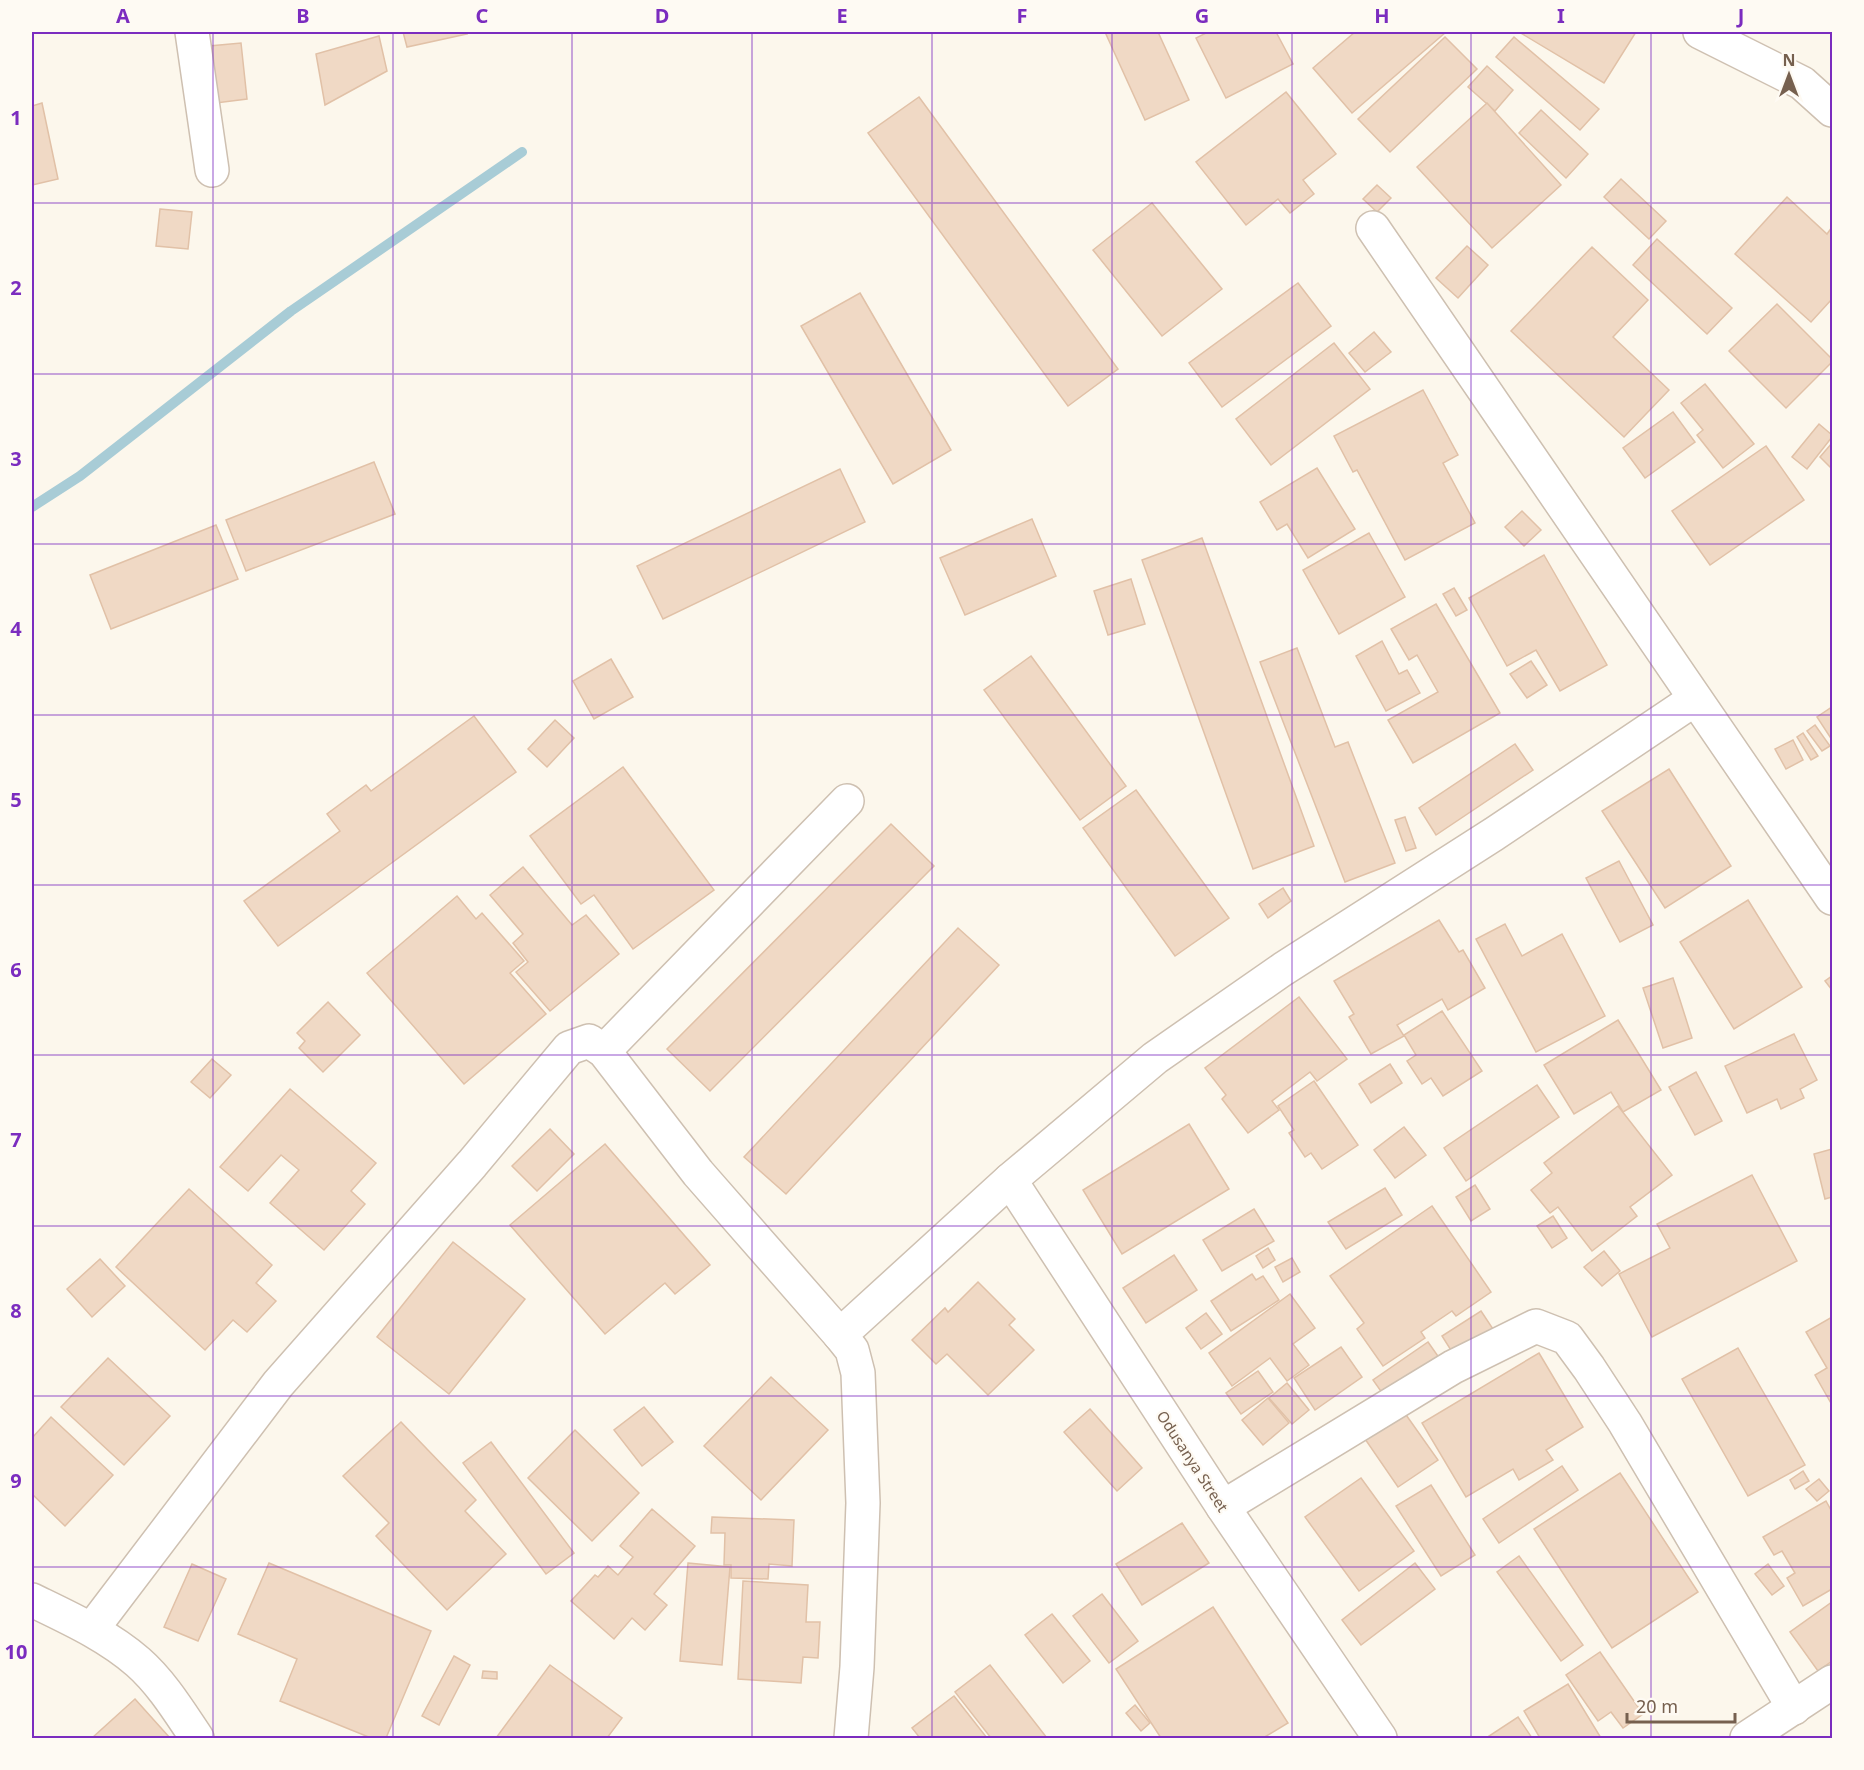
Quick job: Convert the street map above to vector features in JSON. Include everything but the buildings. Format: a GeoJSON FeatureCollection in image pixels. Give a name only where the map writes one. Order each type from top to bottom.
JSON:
{"type":"FeatureCollection","features":[{"type":"Feature","properties":{"kind":"street"},"geometry":{"type":"LineString","coordinates":[[192,32],[212,170]]}},
{"type":"Feature","properties":{"kind":"street"},"geometry":{"type":"LineString","coordinates":[[1700,32],[1802,83],[1833,110]]}},
{"type":"Feature","properties":{"kind":"street"},"geometry":{"type":"LineString","coordinates":[[1373,228],[1833,898]]}},
{"type":"Feature","properties":{"kind":"street"},"geometry":{"type":"LineString","coordinates":[[840,1335],[1010,1180],[1165,1051],[1282,969],[1494,834],[1695,699]]}},
{"type":"Feature","properties":{"kind":"street"},"geometry":{"type":"LineString","coordinates":[[604,1051],[847,801]]}},
{"type":"Feature","properties":{"kind":"street"},"geometry":{"type":"LineString","coordinates":[[92,1629],[278,1384],[472,1164],[569,1048],[589,1041],[604,1051],[698,1173],[852,1350],[858,1373],[863,1503],[851,1738]]}},
{"type":"Feature","properties":{"kind":"street","name":"Odusanya Street"},"geometry":{"type":"LineString","coordinates":[[1010,1180],[1223,1507],[1380,1738]]}},
{"type":"Feature","properties":{"kind":"street"},"geometry":{"type":"LineString","coordinates":[[1223,1507],[1453,1366],[1536,1326],[1567,1338],[1589,1368],[1631,1433],[1794,1708]]}},
{"type":"Feature","properties":{"kind":"street"},"geometry":{"type":"LineString","coordinates":[[32,1599],[92,1629],[139,1663],[172,1702],[197,1738]]}},
{"type":"Feature","properties":{"kind":"street"},"geometry":{"type":"LineString","coordinates":[[1747,1738],[1833,1682]]}},
{"type":"Feature","properties":{"kind":"waterway"},"geometry":{"type":"LineString","coordinates":[[32,507],[80,476],[291,311],[522,152]]}}]}
